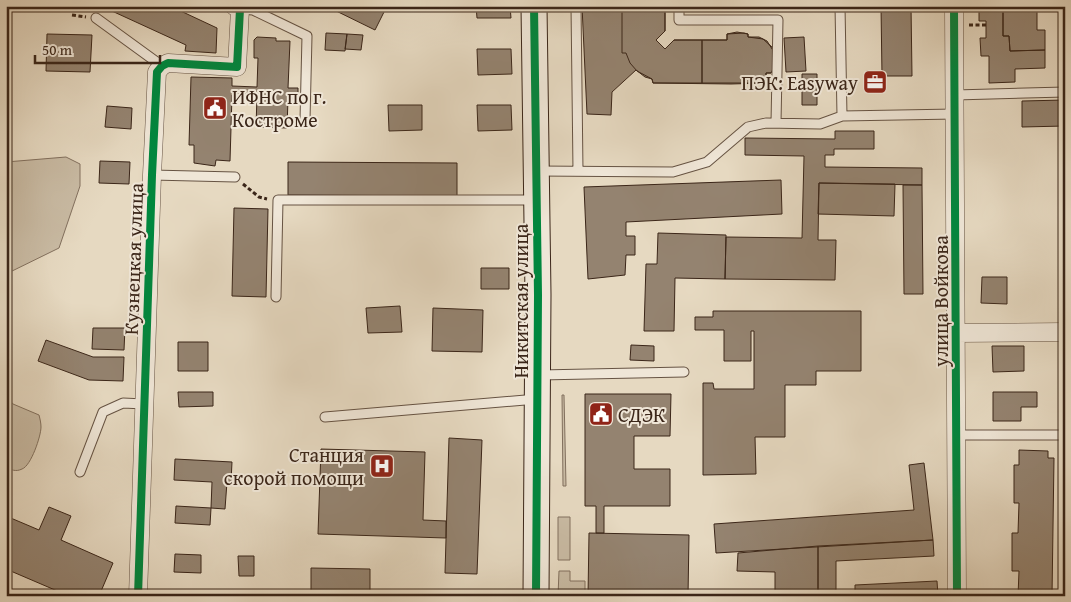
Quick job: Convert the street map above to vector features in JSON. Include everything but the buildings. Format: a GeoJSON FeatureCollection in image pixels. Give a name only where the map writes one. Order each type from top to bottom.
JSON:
{"type":"FeatureCollection","features":[{"type":"Feature","properties":{"kind":"street","name":"Никитская улица"},"geometry":{"type":"LineString","coordinates":[[534,6],[537,387],[536,596]]}},
{"type":"Feature","properties":{"kind":"street","name":"улица Войкова"},"geometry":{"type":"LineString","coordinates":[[954,6],[958,435],[957,596]]}},
{"type":"Feature","properties":{"kind":"street"},"geometry":{"type":"LineString","coordinates":[[162,66],[168,63],[237,67],[245,8]]}},
{"type":"Feature","properties":{"kind":"street","name":"Кузнецкая улица"},"geometry":{"type":"LineString","coordinates":[[138,596],[152,175],[157,72],[162,66]]}},
{"type":"Feature","properties":{"kind":"street"},"geometry":{"type":"LineString","coordinates":[[956,333],[1065,332]]}},
{"type":"Feature","properties":{"kind":"lane"},"geometry":{"type":"LineString","coordinates":[[576,6],[578,171]]}},
{"type":"Feature","properties":{"kind":"lane"},"geometry":{"type":"LineString","coordinates":[[679,6],[679,20],[778,20],[776,123]]}},
{"type":"Feature","properties":{"kind":"lane"},"geometry":{"type":"LineString","coordinates":[[840,6],[842,116]]}},
{"type":"Feature","properties":{"kind":"lane"},"geometry":{"type":"LineString","coordinates":[[245,8],[307,36],[305,120]]}},
{"type":"Feature","properties":{"kind":"lane"},"geometry":{"type":"LineString","coordinates":[[96,18],[162,66]]}},
{"type":"Feature","properties":{"kind":"lane"},"geometry":{"type":"LineString","coordinates":[[955,95],[1065,92]]}},
{"type":"Feature","properties":{"kind":"lane"},"geometry":{"type":"LineString","coordinates":[[536,171],[673,172],[707,162],[748,127],[776,123],[820,124],[842,116],[955,114]]}},
{"type":"Feature","properties":{"kind":"lane"},"geometry":{"type":"LineString","coordinates":[[152,175],[235,177]]}},
{"type":"Feature","properties":{"kind":"lane"},"geometry":{"type":"LineString","coordinates":[[276,297],[278,200],[536,200]]}},
{"type":"Feature","properties":{"kind":"lane"},"geometry":{"type":"LineString","coordinates":[[325,418],[537,387],[684,372]]}},
{"type":"Feature","properties":{"kind":"lane"},"geometry":{"type":"LineString","coordinates":[[80,472],[103,412],[123,403],[144,404]]}},
{"type":"Feature","properties":{"kind":"lane"},"geometry":{"type":"LineString","coordinates":[[958,435],[1065,435]]}},
{"type":"Feature","properties":{"kind":"path"},"geometry":{"type":"LineString","coordinates":[[971,25],[986,24]]}},
{"type":"Feature","properties":{"kind":"path"},"geometry":{"type":"LineString","coordinates":[[235,177],[259,197],[278,200]]}},
{"type":"Feature","properties":{"kind":"shaded area"},"geometry":{"type":"Polygon","coordinates":[[[66,157],[80,164],[80,186],[59,248],[6,274],[6,162],[66,157]]]}},
{"type":"Feature","properties":{"kind":"shaded area"},"geometry":{"type":"Polygon","coordinates":[[[562,395],[564,395],[566,486],[563,486],[562,395]]]}},
{"type":"Feature","properties":{"kind":"shaded area"},"geometry":{"type":"Polygon","coordinates":[[[6,396],[13,404],[39,415],[41,422],[39,437],[32,457],[25,467],[18,470],[6,467],[6,396]]]}},
{"type":"Feature","properties":{"kind":"shaded area"},"geometry":{"type":"Polygon","coordinates":[[[558,517],[570,517],[570,560],[558,560],[558,517]]]}},
{"type":"Feature","properties":{"kind":"shaded area"},"geometry":{"type":"Polygon","coordinates":[[[559,571],[570,571],[570,581],[585,581],[585,596],[558,596],[559,571]]]}},
{"type":"Feature","properties":{"kind":"cycle path"},"geometry":{"type":"LineString","coordinates":[[138,596],[157,72],[168,63],[237,67],[240,9],[234,6]]}},
{"type":"Feature","properties":{"kind":"cycle path"},"geometry":{"type":"LineString","coordinates":[[534,6],[538,295],[536,596]]}},
{"type":"Feature","properties":{"kind":"cycle path"},"geometry":{"type":"LineString","coordinates":[[954,6],[957,596]]}},
{"type":"Feature","properties":{"kind":"place","name":"ПЭК: Easyway"},"geometry":{"type":"Point","coordinates":[875,82]}},
{"type":"Feature","properties":{"kind":"place","name":"ИФНС по г. Костроме"},"geometry":{"type":"Point","coordinates":[215,108]}},
{"type":"Feature","properties":{"kind":"place","name":"СДЭК"},"geometry":{"type":"Point","coordinates":[601,414]}},
{"type":"Feature","properties":{"kind":"place","name":"Станция скорой помощи"},"geometry":{"type":"Point","coordinates":[382,466]}}]}
